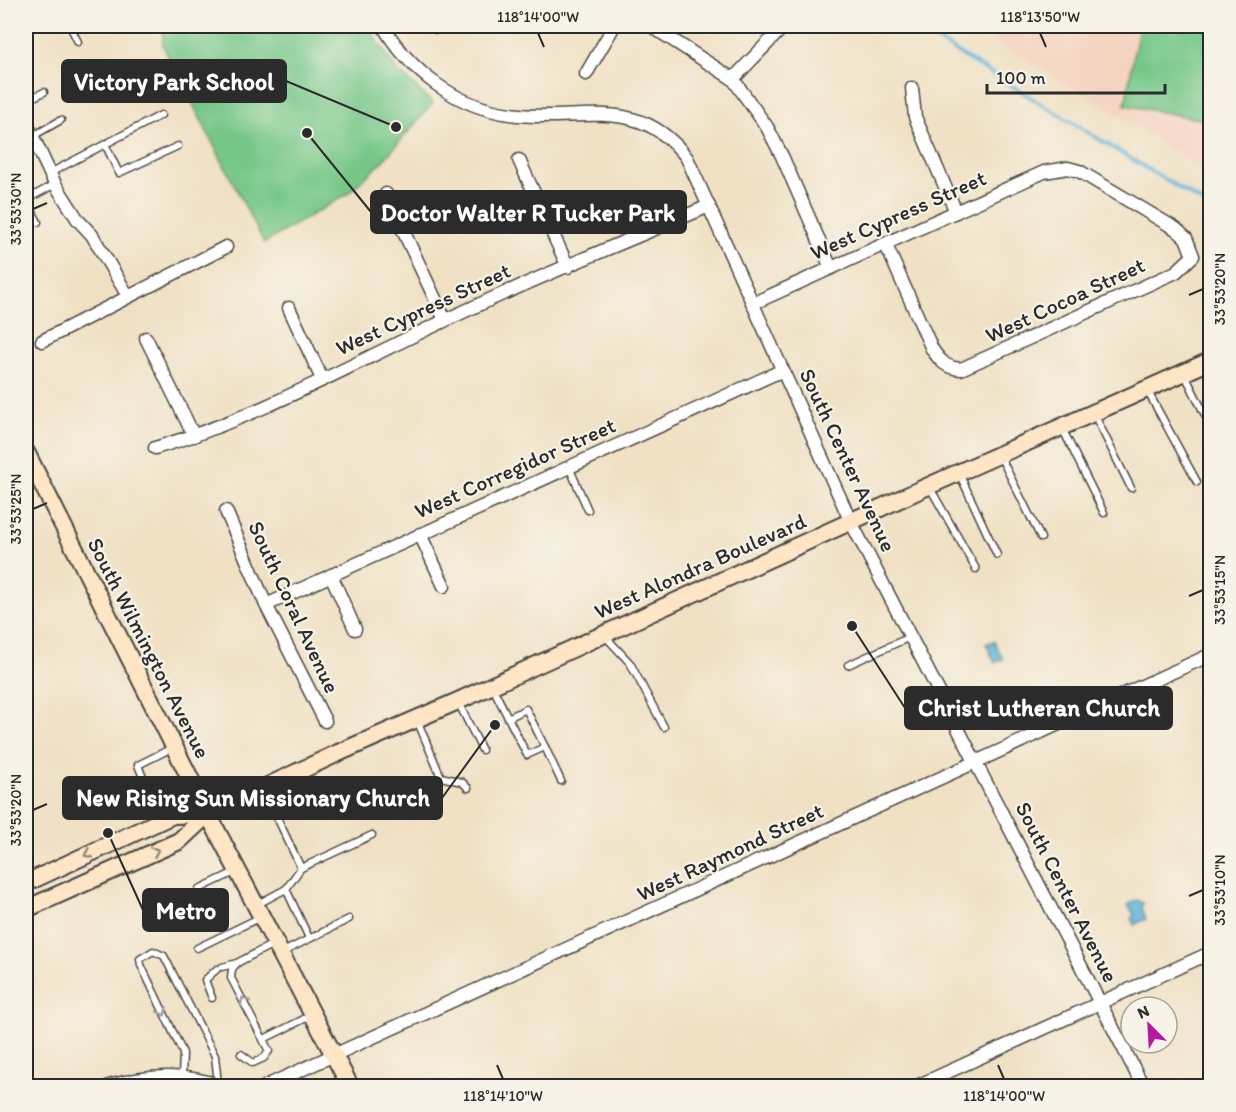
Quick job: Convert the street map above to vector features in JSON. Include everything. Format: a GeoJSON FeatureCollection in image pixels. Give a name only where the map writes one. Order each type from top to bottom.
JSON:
{"type":"FeatureCollection","features":[{"type":"Feature","properties":{"kind":"main road","name":"West Alondra Boulevard"},"geometry":{"type":"LineString","coordinates":[[26,909],[178,841],[208,814],[264,788],[1210,361]]}},
{"type":"Feature","properties":{"kind":"main road","name":"South Wilmington Avenue"},"geometry":{"type":"LineString","coordinates":[[26,452],[208,814],[350,1086]]}},
{"type":"Feature","properties":{"kind":"main road","name":"West Alondra Boulevard"},"geometry":{"type":"LineString","coordinates":[[26,883],[173,815],[208,814]]}},
{"type":"Feature","properties":{"kind":"street","name":"South Center Avenue"},"geometry":{"type":"LineString","coordinates":[[383,26],[406,60],[423,75],[468,101],[512,115],[591,113],[643,121],[676,143],[687,158],[851,522],[1143,1086]]}},
{"type":"Feature","properties":{"kind":"street"},"geometry":{"type":"LineString","coordinates":[[586,74],[614,26]]}},
{"type":"Feature","properties":{"kind":"street"},"geometry":{"type":"LineString","coordinates":[[651,26],[733,79],[767,128],[782,156],[831,268]]}},
{"type":"Feature","properties":{"kind":"street"},"geometry":{"type":"LineString","coordinates":[[733,79],[784,26]]}},
{"type":"Feature","properties":{"kind":"street"},"geometry":{"type":"LineString","coordinates":[[912,88],[915,117],[956,212]]}},
{"type":"Feature","properties":{"kind":"street"},"geometry":{"type":"LineString","coordinates":[[26,122],[52,179],[78,220],[92,235],[128,296]]}},
{"type":"Feature","properties":{"kind":"street"},"geometry":{"type":"LineString","coordinates":[[519,160],[568,267]]}},
{"type":"Feature","properties":{"kind":"street","name":"West Cypress Street"},"geometry":{"type":"LineString","coordinates":[[754,303],[1044,172],[1059,168],[1079,171],[1176,229],[1186,238],[1192,256]]}},
{"type":"Feature","properties":{"kind":"street"},"geometry":{"type":"LineString","coordinates":[[386,194],[445,320]]}},
{"type":"Feature","properties":{"kind":"street","name":"West Cypress Street"},"geometry":{"type":"LineString","coordinates":[[155,448],[194,436],[322,379],[445,320],[708,206]]}},
{"type":"Feature","properties":{"kind":"street","name":"West Cocoa Street"},"geometry":{"type":"LineString","coordinates":[[886,245],[932,349],[940,362],[950,368],[961,369],[973,366],[1176,272],[1192,256]]}},
{"type":"Feature","properties":{"kind":"street"},"geometry":{"type":"LineString","coordinates":[[42,341],[226,247]]}},
{"type":"Feature","properties":{"kind":"street"},"geometry":{"type":"LineString","coordinates":[[289,308],[322,379]]}},
{"type":"Feature","properties":{"kind":"street"},"geometry":{"type":"LineString","coordinates":[[146,338],[194,436]]}},
{"type":"Feature","properties":{"kind":"street","name":"West Corregidor Street"},"geometry":{"type":"LineString","coordinates":[[266,605],[783,370]]}},
{"type":"Feature","properties":{"kind":"street","name":"South Coral Avenue"},"geometry":{"type":"LineString","coordinates":[[226,511],[266,605],[325,721]]}},
{"type":"Feature","properties":{"kind":"street"},"geometry":{"type":"LineString","coordinates":[[420,534],[444,586]]}},
{"type":"Feature","properties":{"kind":"street"},"geometry":{"type":"LineString","coordinates":[[331,575],[355,629]]}},
{"type":"Feature","properties":{"kind":"street","name":"West Raymond Street"},"geometry":{"type":"LineString","coordinates":[[266,1086],[1210,655]]}},
{"type":"Feature","properties":{"kind":"street"},"geometry":{"type":"LineString","coordinates":[[917,1086],[1210,953]]}},
{"type":"Feature","properties":{"kind":"street"},"geometry":{"type":"LineString","coordinates":[[109,1086],[139,1078],[182,1076],[220,1086]]}},
{"type":"Feature","properties":{"kind":"lane"},"geometry":{"type":"LineString","coordinates":[[26,27],[33,26]]}},
{"type":"Feature","properties":{"kind":"lane"},"geometry":{"type":"LineString","coordinates":[[70,26],[78,42]]}},
{"type":"Feature","properties":{"kind":"lane"},"geometry":{"type":"LineString","coordinates":[[26,101],[44,93]]}},
{"type":"Feature","properties":{"kind":"lane"},"geometry":{"type":"LineString","coordinates":[[39,222],[26,200],[52,179],[105,144],[161,115]]}},
{"type":"Feature","properties":{"kind":"lane"},"geometry":{"type":"LineString","coordinates":[[32,136],[61,120]]}},
{"type":"Feature","properties":{"kind":"lane"},"geometry":{"type":"LineString","coordinates":[[105,144],[119,173],[178,146]]}},
{"type":"Feature","properties":{"kind":"lane"},"geometry":{"type":"LineString","coordinates":[[1184,373],[1210,425]]}},
{"type":"Feature","properties":{"kind":"lane"},"geometry":{"type":"LineString","coordinates":[[1147,390],[1197,482]]}},
{"type":"Feature","properties":{"kind":"lane"},"geometry":{"type":"LineString","coordinates":[[1094,413],[1131,488]]}},
{"type":"Feature","properties":{"kind":"lane"},"geometry":{"type":"LineString","coordinates":[[1062,428],[1104,513]]}},
{"type":"Feature","properties":{"kind":"lane"},"geometry":{"type":"LineString","coordinates":[[1000,455],[1041,538]]}},
{"type":"Feature","properties":{"kind":"lane"},"geometry":{"type":"LineString","coordinates":[[569,467],[588,510]]}},
{"type":"Feature","properties":{"kind":"lane"},"geometry":{"type":"LineString","coordinates":[[959,473],[997,555]]}},
{"type":"Feature","properties":{"kind":"lane"},"geometry":{"type":"LineString","coordinates":[[929,486],[976,569]]}},
{"type":"Feature","properties":{"kind":"lane"},"geometry":{"type":"LineString","coordinates":[[603,634],[630,663],[664,728]]}},
{"type":"Feature","properties":{"kind":"lane"},"geometry":{"type":"LineString","coordinates":[[848,665],[910,636]]}},
{"type":"Feature","properties":{"kind":"lane"},"geometry":{"type":"LineString","coordinates":[[491,685],[527,755],[544,747]]}},
{"type":"Feature","properties":{"kind":"lane"},"geometry":{"type":"LineString","coordinates":[[458,701],[482,750]]}},
{"type":"Feature","properties":{"kind":"lane"},"geometry":{"type":"LineString","coordinates":[[508,718],[526,709],[561,781]]}},
{"type":"Feature","properties":{"kind":"lane"},"geometry":{"type":"LineString","coordinates":[[417,719],[441,777],[462,782],[468,788]]}},
{"type":"Feature","properties":{"kind":"lane"},"geometry":{"type":"LineString","coordinates":[[160,821],[138,765],[174,747]]}},
{"type":"Feature","properties":{"kind":"lane"},"geometry":{"type":"LineString","coordinates":[[264,788],[301,868]]}},
{"type":"Feature","properties":{"kind":"lane"},"geometry":{"type":"LineString","coordinates":[[197,948],[258,911],[285,889],[301,868],[372,835]]}},
{"type":"Feature","properties":{"kind":"lane"},"geometry":{"type":"LineString","coordinates":[[206,902],[199,889],[237,870]]}},
{"type":"Feature","properties":{"kind":"lane"},"geometry":{"type":"LineString","coordinates":[[285,889],[309,938]]}},
{"type":"Feature","properties":{"kind":"lane"},"geometry":{"type":"LineString","coordinates":[[212,998],[205,980],[220,968],[309,938],[349,919]]}},
{"type":"Feature","properties":{"kind":"lane"},"geometry":{"type":"LineString","coordinates":[[182,1076],[183,1053],[140,959],[153,951],[164,956],[215,1056],[220,1086]]}},
{"type":"Feature","properties":{"kind":"lane"},"geometry":{"type":"LineString","coordinates":[[237,963],[232,969],[231,978],[269,1051],[264,1058],[253,1063],[241,1054]]}},
{"type":"Feature","properties":{"kind":"lane"},"geometry":{"type":"LineString","coordinates":[[264,1038],[313,1015]]}},
{"type":"Feature","properties":{"kind":"shaded area"},"geometry":{"type":"Polygon","coordinates":[[[971,26],[1210,26],[1210,172],[971,26]]]}},
{"type":"Feature","properties":{"kind":"green space"},"geometry":{"type":"Polygon","coordinates":[[[163,26],[368,26],[396,69],[433,103],[380,164],[346,195],[264,243],[163,46],[163,26]]]}},
{"type":"Feature","properties":{"kind":"green space"},"geometry":{"type":"Polygon","coordinates":[[[1139,26],[1210,26],[1210,121],[1125,105],[1139,26]]]}},
{"type":"Feature","properties":{"kind":"water"},"geometry":{"type":"Polygon","coordinates":[[[994,641],[1003,659],[995,663],[986,644],[994,641]]]}},
{"type":"Feature","properties":{"kind":"water"},"geometry":{"type":"Polygon","coordinates":[[[1137,900],[1143,903],[1142,908],[1146,919],[1134,925],[1131,919],[1134,915],[1128,905],[1137,900]]]}},
{"type":"Feature","properties":{"kind":"waterway"},"geometry":{"type":"LineString","coordinates":[[914,26],[1210,207]]}},
{"type":"Feature","properties":{"kind":"place","name":"Victory Park School"},"geometry":{"type":"Point","coordinates":[396,127]}},
{"type":"Feature","properties":{"kind":"place","name":"Doctor Walter R Tucker Park"},"geometry":{"type":"Point","coordinates":[307,133]}},
{"type":"Feature","properties":{"kind":"place","name":"Christ Lutheran Church"},"geometry":{"type":"Point","coordinates":[852,626]}},
{"type":"Feature","properties":{"kind":"place","name":"New Rising Sun Missionary Church"},"geometry":{"type":"Point","coordinates":[495,725]}},
{"type":"Feature","properties":{"kind":"place","name":"Metro"},"geometry":{"type":"Point","coordinates":[108,833]}}]}
